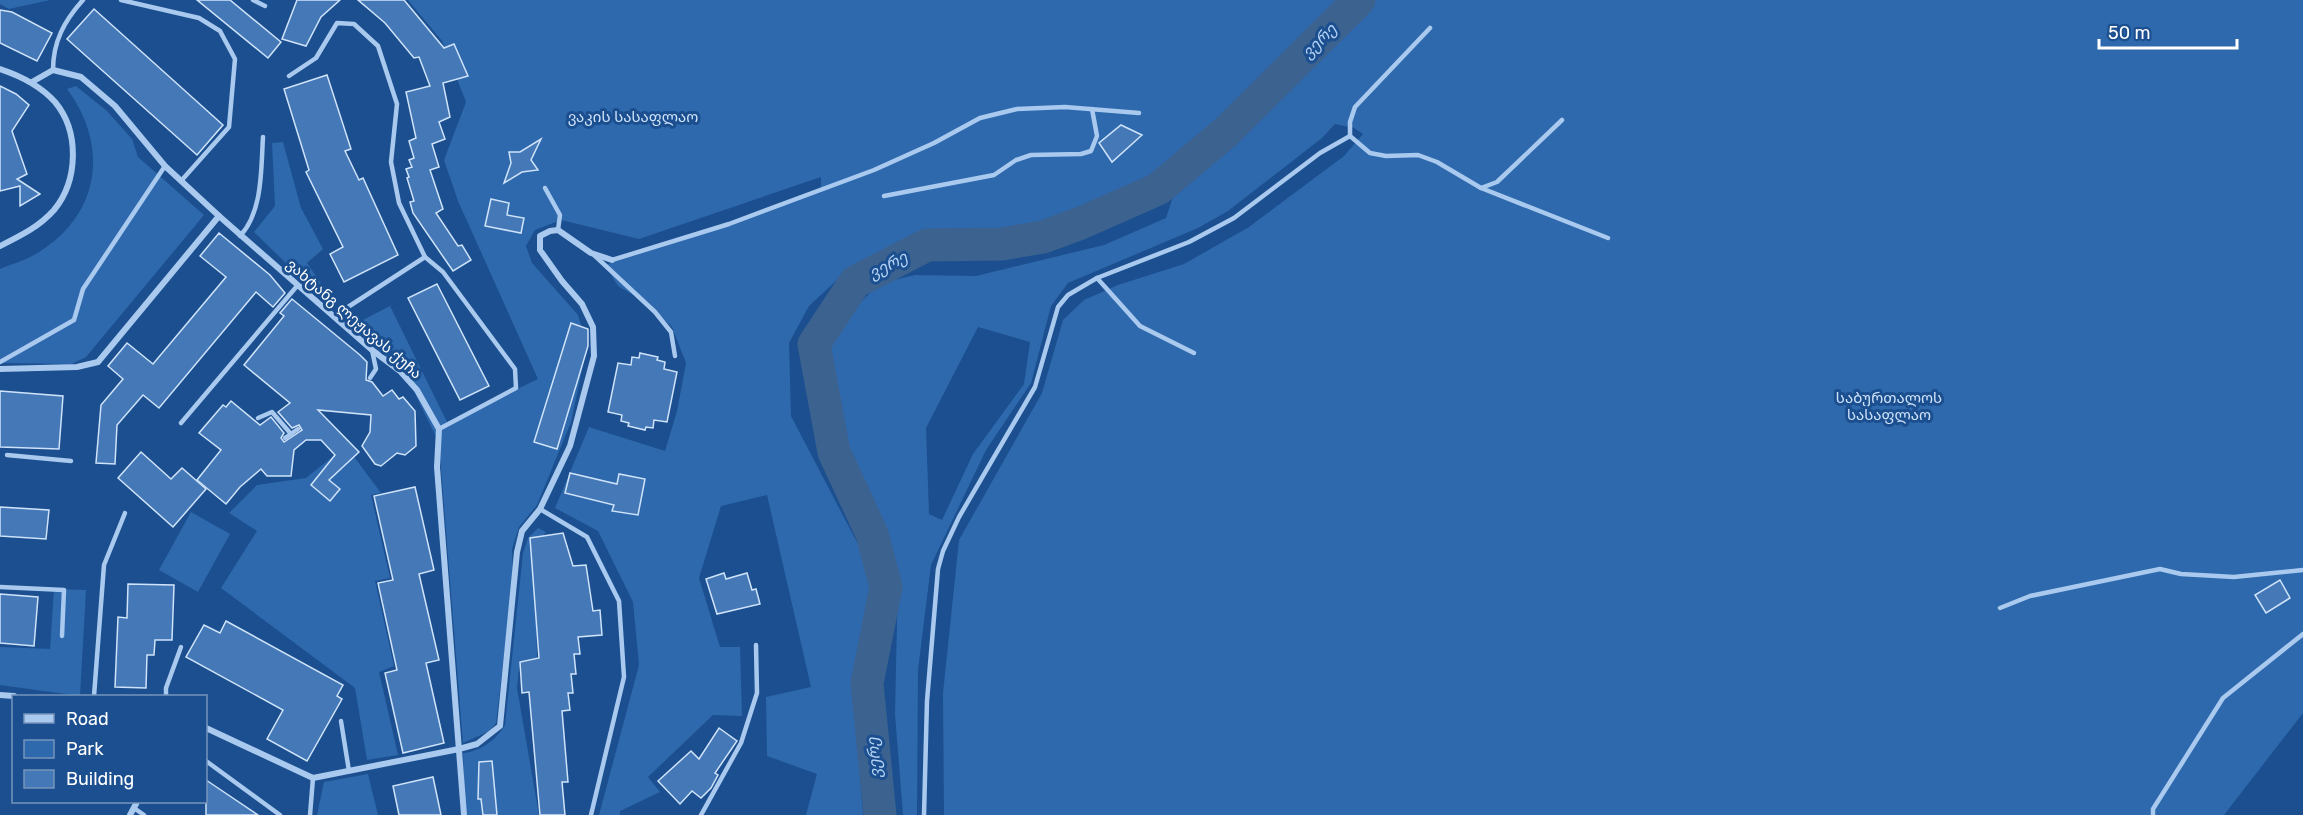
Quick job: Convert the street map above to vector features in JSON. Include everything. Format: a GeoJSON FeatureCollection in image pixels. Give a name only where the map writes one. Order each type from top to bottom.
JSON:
{"type":"FeatureCollection","features":[{"type":"Feature","properties":{"kind":"street"},"geometry":{"type":"LineString","coordinates":[[0,69],[32,82],[56,103],[69,126],[74,156],[70,183],[54,210],[33,229],[0,246]]}},
{"type":"Feature","properties":{"kind":"street","name":"ვახტანგ ლეჟავას ქუჩა"},"geometry":{"type":"LineString","coordinates":[[53,70],[81,77],[98,91],[115,106],[165,166],[240,236],[372,350],[400,371],[417,390],[439,429]]}},
{"type":"Feature","properties":{"kind":"street"},"geometry":{"type":"LineString","coordinates":[[32,82],[53,70]]}},
{"type":"Feature","properties":{"kind":"street"},"geometry":{"type":"LineString","coordinates":[[0,369],[77,367],[98,362],[219,216]]}},
{"type":"Feature","properties":{"kind":"street"},"geometry":{"type":"LineString","coordinates":[[207,728],[313,778],[477,744],[500,726],[517,552],[522,531],[540,509],[570,446],[594,356],[593,327],[582,304],[540,250],[540,236],[558,230],[591,253],[612,260]]}},
{"type":"Feature","properties":{"kind":"street"},"geometry":{"type":"LineString","coordinates":[[439,429],[437,467],[464,815]]}},
{"type":"Feature","properties":{"kind":"street"},"geometry":{"type":"LineString","coordinates":[[129,815],[136,805]]}},
{"type":"Feature","properties":{"kind":"lane"},"geometry":{"type":"LineString","coordinates":[[53,70],[53,48],[68,16],[84,0]]}},
{"type":"Feature","properties":{"kind":"lane"},"geometry":{"type":"LineString","coordinates":[[121,0],[200,18],[219,31],[235,59],[229,128],[181,181]]}},
{"type":"Feature","properties":{"kind":"lane"},"geometry":{"type":"LineString","coordinates":[[254,0],[265,6]]}},
{"type":"Feature","properties":{"kind":"lane"},"geometry":{"type":"LineString","coordinates":[[290,76],[316,58],[337,23],[354,24],[378,46],[397,104],[391,162],[399,203],[426,257],[442,272],[515,369],[516,388],[439,429]]}},
{"type":"Feature","properties":{"kind":"lane"},"geometry":{"type":"LineString","coordinates":[[1430,28],[1355,106],[1350,122],[1350,136],[1370,153],[1386,156],[1418,155],[1437,162],[1481,188],[1608,238]]}},
{"type":"Feature","properties":{"kind":"lane"},"geometry":{"type":"LineString","coordinates":[[612,260],[729,224],[874,170],[934,143],[980,118],[1017,109],[1065,107],[1139,113]]}},
{"type":"Feature","properties":{"kind":"lane"},"geometry":{"type":"LineString","coordinates":[[884,196],[994,175],[1016,160],[1031,155],[1081,154],[1091,151],[1097,136],[1092,110]]}},
{"type":"Feature","properties":{"kind":"lane"},"geometry":{"type":"LineString","coordinates":[[1481,188],[1497,182],[1562,120]]}},
{"type":"Feature","properties":{"kind":"lane"},"geometry":{"type":"LineString","coordinates":[[924,815],[927,701],[938,569],[943,551],[992,458],[1035,387],[1058,307],[1068,295],[1097,278],[1189,242],[1234,218],[1320,153],[1350,136]]}},
{"type":"Feature","properties":{"kind":"lane"},"geometry":{"type":"LineString","coordinates":[[240,236],[252,224],[261,175],[263,137]]}},
{"type":"Feature","properties":{"kind":"lane"},"geometry":{"type":"LineString","coordinates":[[0,362],[74,320],[84,289],[165,166]]}},
{"type":"Feature","properties":{"kind":"lane"},"geometry":{"type":"LineString","coordinates":[[545,188],[560,215],[558,230]]}},
{"type":"Feature","properties":{"kind":"lane"},"geometry":{"type":"LineString","coordinates":[[591,253],[655,312],[671,332],[675,356]]}},
{"type":"Feature","properties":{"kind":"lane"},"geometry":{"type":"LineString","coordinates":[[335,318],[348,307],[426,257]]}},
{"type":"Feature","properties":{"kind":"lane"},"geometry":{"type":"LineString","coordinates":[[1097,278],[1140,326],[1194,353]]}},
{"type":"Feature","properties":{"kind":"lane"},"geometry":{"type":"LineString","coordinates":[[181,423],[297,286]]}},
{"type":"Feature","properties":{"kind":"lane"},"geometry":{"type":"LineString","coordinates":[[370,378],[376,369],[372,350]]}},
{"type":"Feature","properties":{"kind":"lane"},"geometry":{"type":"LineString","coordinates":[[258,418],[272,412],[291,434]]}},
{"type":"Feature","properties":{"kind":"lane"},"geometry":{"type":"LineString","coordinates":[[285,438],[298,429]]}},
{"type":"Feature","properties":{"kind":"lane"},"geometry":{"type":"LineString","coordinates":[[7,455],[71,461]]}},
{"type":"Feature","properties":{"kind":"lane"},"geometry":{"type":"LineString","coordinates":[[540,509],[587,537],[619,601],[624,677],[591,815]]}},
{"type":"Feature","properties":{"kind":"lane"},"geometry":{"type":"LineString","coordinates":[[94,695],[104,565],[125,513]]}},
{"type":"Feature","properties":{"kind":"lane"},"geometry":{"type":"LineString","coordinates":[[2000,608],[2030,596],[2160,569],[2181,574],[2234,578],[2303,570]]}},
{"type":"Feature","properties":{"kind":"lane"},"geometry":{"type":"LineString","coordinates":[[0,587],[64,591],[62,636]]}},
{"type":"Feature","properties":{"kind":"lane"},"geometry":{"type":"LineString","coordinates":[[2153,815],[2153,809],[2223,698],[2303,634]]}},
{"type":"Feature","properties":{"kind":"lane"},"geometry":{"type":"LineString","coordinates":[[700,815],[741,743],[757,693],[756,645]]}},
{"type":"Feature","properties":{"kind":"lane"},"geometry":{"type":"LineString","coordinates":[[166,695],[166,688],[181,647]]}},
{"type":"Feature","properties":{"kind":"lane"},"geometry":{"type":"LineString","coordinates":[[341,721],[349,771]]}},
{"type":"Feature","properties":{"kind":"lane"},"geometry":{"type":"LineString","coordinates":[[207,762],[280,815]]}},
{"type":"Feature","properties":{"kind":"lane"},"geometry":{"type":"LineString","coordinates":[[310,815],[313,778]]}},
{"type":"Feature","properties":{"kind":"lane"},"geometry":{"type":"LineString","coordinates":[[136,805],[144,815]]}},
{"type":"Feature","properties":{"kind":"green space"},"geometry":{"type":"Polygon","coordinates":[[[0,0],[50,0],[9,9],[0,4],[0,0]]]}},
{"type":"Feature","properties":{"kind":"green space","name":"საბურთალოს სასაფლაო"},"geometry":{"type":"Polygon","coordinates":[[[408,0],[2303,0],[2303,713],[2224,815],[944,815],[943,693],[959,540],[1042,393],[1063,320],[1084,300],[1118,285],[1184,264],[1249,227],[1344,156],[1363,134],[1354,128],[1335,124],[1322,138],[1228,211],[1198,228],[1068,283],[1051,306],[1031,383],[986,450],[931,565],[918,670],[917,815],[903,815],[895,714],[898,576],[893,557],[844,455],[827,391],[825,344],[850,313],[880,283],[915,275],[976,276],[1104,245],[1166,218],[1189,148],[1159,176],[1082,211],[1000,234],[928,235],[851,267],[809,306],[789,343],[791,416],[860,548],[871,589],[854,703],[863,815],[806,815],[817,774],[767,756],[766,697],[811,687],[767,495],[721,506],[699,578],[720,647],[740,647],[742,716],[713,715],[648,777],[660,792],[620,811],[620,815],[599,815],[639,665],[633,602],[598,531],[555,508],[589,427],[665,451],[677,411],[686,363],[672,327],[645,302],[618,286],[605,265],[821,191],[821,177],[639,239],[561,220],[535,230],[526,246],[532,263],[578,315],[587,346],[571,422],[537,505],[519,527],[512,549],[513,579],[496,723],[490,731],[463,743],[439,443],[405,373],[351,326],[390,306],[447,422],[538,379],[458,201],[444,160],[466,102],[442,41],[408,0]],[[978,327],[926,428],[929,514],[942,520],[973,454],[1024,384],[1030,342],[978,327]]]}},
{"type":"Feature","properties":{"kind":"green space"},"geometry":{"type":"Polygon","coordinates":[[[76,86],[107,111],[132,139],[138,157],[204,215],[86,357],[72,364],[0,363],[0,269],[30,257],[56,240],[73,222],[85,202],[91,180],[93,158],[90,135],[81,112],[67,89],[76,86]]]}},
{"type":"Feature","properties":{"kind":"green space"},"geometry":{"type":"Polygon","coordinates":[[[283,142],[301,208],[323,249],[307,263],[333,301],[329,305],[254,232],[275,206],[272,143],[283,142]]]}},
{"type":"Feature","properties":{"kind":"green space"},"geometry":{"type":"Polygon","coordinates":[[[346,446],[381,493],[371,495],[390,578],[375,581],[394,666],[379,672],[398,755],[367,760],[355,688],[221,588],[257,531],[229,513],[257,485],[306,478],[346,446]]]}},
{"type":"Feature","properties":{"kind":"green space"},"geometry":{"type":"Polygon","coordinates":[[[191,512],[230,534],[198,592],[159,570],[191,512]]]}},
{"type":"Feature","properties":{"kind":"green space"},"geometry":{"type":"Polygon","coordinates":[[[538,528],[546,532],[535,546],[537,664],[519,668],[517,688],[539,815],[465,815],[463,753],[487,744],[505,725],[523,553],[528,538],[538,528]]]}},
{"type":"Feature","properties":{"kind":"green space"},"geometry":{"type":"Polygon","coordinates":[[[54,589],[86,590],[80,695],[0,685],[0,647],[50,649],[54,589]]]}},
{"type":"Feature","properties":{"kind":"green space"},"geometry":{"type":"Polygon","coordinates":[[[368,774],[378,815],[317,815],[324,782],[368,774]]]}},
{"type":"Feature","properties":{"kind":"building"},"geometry":{"type":"Polygon","coordinates":[[[197,0],[230,0],[281,42],[268,58],[197,0]]]}},
{"type":"Feature","properties":{"kind":"building"},"geometry":{"type":"Polygon","coordinates":[[[297,0],[340,0],[321,17],[306,46],[282,39],[297,0]]]}},
{"type":"Feature","properties":{"kind":"building"},"geometry":{"type":"Polygon","coordinates":[[[358,0],[404,0],[444,48],[454,44],[468,76],[443,83],[450,117],[439,122],[445,139],[432,144],[439,167],[430,170],[443,209],[436,213],[458,246],[462,245],[471,260],[453,271],[413,213],[410,202],[414,201],[407,178],[409,177],[406,169],[412,167],[409,160],[414,158],[409,141],[416,138],[406,92],[430,86],[419,57],[414,58],[385,23],[358,0]]]}},
{"type":"Feature","properties":{"kind":"building"},"geometry":{"type":"Polygon","coordinates":[[[94,9],[223,125],[197,155],[67,39],[94,9]]]}},
{"type":"Feature","properties":{"kind":"building"},"geometry":{"type":"Polygon","coordinates":[[[0,10],[12,12],[52,33],[37,61],[0,43],[0,10]]]}},
{"type":"Feature","properties":{"kind":"building"},"geometry":{"type":"Polygon","coordinates":[[[327,75],[351,149],[345,151],[359,180],[363,178],[398,255],[344,282],[330,254],[343,247],[306,172],[309,170],[284,89],[327,75]]]}},
{"type":"Feature","properties":{"kind":"building"},"geometry":{"type":"Polygon","coordinates":[[[0,86],[16,94],[29,105],[12,131],[27,174],[17,179],[40,194],[20,206],[20,186],[0,191],[0,86]]]}},
{"type":"Feature","properties":{"kind":"building"},"geometry":{"type":"Polygon","coordinates":[[[1121,125],[1142,135],[1112,162],[1099,143],[1121,125]]]}},
{"type":"Feature","properties":{"kind":"building"},"geometry":{"type":"Polygon","coordinates":[[[541,139],[531,160],[538,170],[522,172],[504,183],[511,163],[509,152],[520,152],[541,139]]]}},
{"type":"Feature","properties":{"kind":"building"},"geometry":{"type":"Polygon","coordinates":[[[491,199],[509,203],[507,215],[524,218],[521,233],[485,226],[491,199]]]}},
{"type":"Feature","properties":{"kind":"building"},"geometry":{"type":"Polygon","coordinates":[[[219,233],[270,275],[285,293],[273,307],[256,292],[159,408],[143,395],[117,425],[115,464],[96,463],[101,405],[123,379],[108,366],[127,343],[153,364],[226,277],[200,256],[219,233]]]}},
{"type":"Feature","properties":{"kind":"building"},"geometry":{"type":"Polygon","coordinates":[[[437,284],[489,386],[460,400],[408,298],[437,284]]]}},
{"type":"Feature","properties":{"kind":"building"},"geometry":{"type":"Polygon","coordinates":[[[292,299],[367,362],[366,380],[372,382],[383,396],[392,390],[399,399],[403,397],[415,411],[416,446],[405,455],[397,453],[381,466],[375,464],[362,446],[370,432],[371,415],[318,410],[359,452],[329,480],[340,489],[330,501],[311,485],[335,455],[321,440],[306,440],[294,450],[291,476],[267,476],[261,469],[240,487],[226,504],[197,480],[221,450],[199,433],[223,405],[226,407],[231,401],[260,425],[271,417],[284,433],[281,438],[284,442],[302,430],[299,425],[292,428],[278,412],[290,403],[244,365],[284,316],[280,313],[292,299]]]}},
{"type":"Feature","properties":{"kind":"building"},"geometry":{"type":"Polygon","coordinates":[[[571,323],[588,329],[588,346],[557,449],[534,442],[571,323]]]}},
{"type":"Feature","properties":{"kind":"building"},"geometry":{"type":"Polygon","coordinates":[[[640,353],[658,357],[657,360],[665,362],[664,369],[677,372],[667,422],[654,420],[653,428],[646,427],[645,430],[628,426],[629,423],[621,421],[622,415],[608,412],[618,363],[631,365],[632,357],[639,358],[640,353]]]}},
{"type":"Feature","properties":{"kind":"building"},"geometry":{"type":"Polygon","coordinates":[[[0,391],[63,396],[59,449],[0,447],[0,391]]]}},
{"type":"Feature","properties":{"kind":"building"},"geometry":{"type":"Polygon","coordinates":[[[141,452],[171,479],[182,468],[206,489],[173,527],[118,478],[141,452]]]}},
{"type":"Feature","properties":{"kind":"building"},"geometry":{"type":"Polygon","coordinates":[[[570,473],[617,484],[619,474],[645,479],[638,515],[612,511],[614,505],[565,493],[570,473]]]}},
{"type":"Feature","properties":{"kind":"building"},"geometry":{"type":"Polygon","coordinates":[[[415,487],[434,570],[419,574],[439,660],[426,663],[444,743],[403,753],[385,673],[397,670],[378,583],[393,580],[374,496],[415,487]]]}},
{"type":"Feature","properties":{"kind":"building"},"geometry":{"type":"Polygon","coordinates":[[[0,507],[49,510],[46,539],[0,536],[0,507]]]}},
{"type":"Feature","properties":{"kind":"building"},"geometry":{"type":"Polygon","coordinates":[[[563,533],[573,566],[586,565],[593,611],[600,610],[602,635],[578,637],[580,654],[574,654],[576,674],[571,674],[573,693],[568,693],[570,710],[562,711],[568,782],[562,782],[565,815],[540,815],[529,692],[522,693],[520,662],[539,658],[530,538],[563,533]]]}},
{"type":"Feature","properties":{"kind":"building"},"geometry":{"type":"Polygon","coordinates":[[[724,573],[726,579],[747,573],[752,590],[756,589],[760,604],[717,614],[706,579],[724,573]]]}},
{"type":"Feature","properties":{"kind":"building"},"geometry":{"type":"Polygon","coordinates":[[[2280,580],[2290,598],[2266,613],[2255,595],[2280,580]]]}},
{"type":"Feature","properties":{"kind":"building"},"geometry":{"type":"Polygon","coordinates":[[[128,584],[174,585],[172,640],[155,640],[154,655],[147,655],[146,688],[115,687],[118,617],[127,618],[128,584]]]}},
{"type":"Feature","properties":{"kind":"building"},"geometry":{"type":"Polygon","coordinates":[[[0,594],[38,597],[34,646],[0,643],[0,594]]]}},
{"type":"Feature","properties":{"kind":"building"},"geometry":{"type":"Polygon","coordinates":[[[226,621],[343,685],[337,696],[342,699],[307,761],[267,739],[283,710],[186,657],[204,625],[220,633],[226,621]]]}},
{"type":"Feature","properties":{"kind":"building"},"geometry":{"type":"Polygon","coordinates":[[[719,728],[737,741],[715,773],[718,775],[711,788],[701,798],[692,791],[680,804],[658,781],[691,751],[699,759],[719,728]]]}},
{"type":"Feature","properties":{"kind":"building"},"geometry":{"type":"Polygon","coordinates":[[[492,761],[497,815],[483,815],[481,799],[478,799],[479,762],[492,761]]]}},
{"type":"Feature","properties":{"kind":"building"},"geometry":{"type":"Polygon","coordinates":[[[433,777],[441,815],[399,815],[393,786],[433,777]]]}},
{"type":"Feature","properties":{"kind":"building"},"geometry":{"type":"Polygon","coordinates":[[[207,781],[258,815],[206,815],[207,781]]]}},
{"type":"Feature","properties":{"kind":"waterway","name":"ვერე"},"geometry":{"type":"LineString","coordinates":[[880,815],[867,683],[886,587],[872,534],[834,452],[814,344],[855,282],[927,245],[1002,244],[1043,237],[1158,189],[1226,132],[1359,0]]}},
{"type":"Feature","properties":{"kind":"park label","name":"ვაკის სასაფლაო"},"geometry":{"type":"Point","coordinates":[633,117]}}]}
